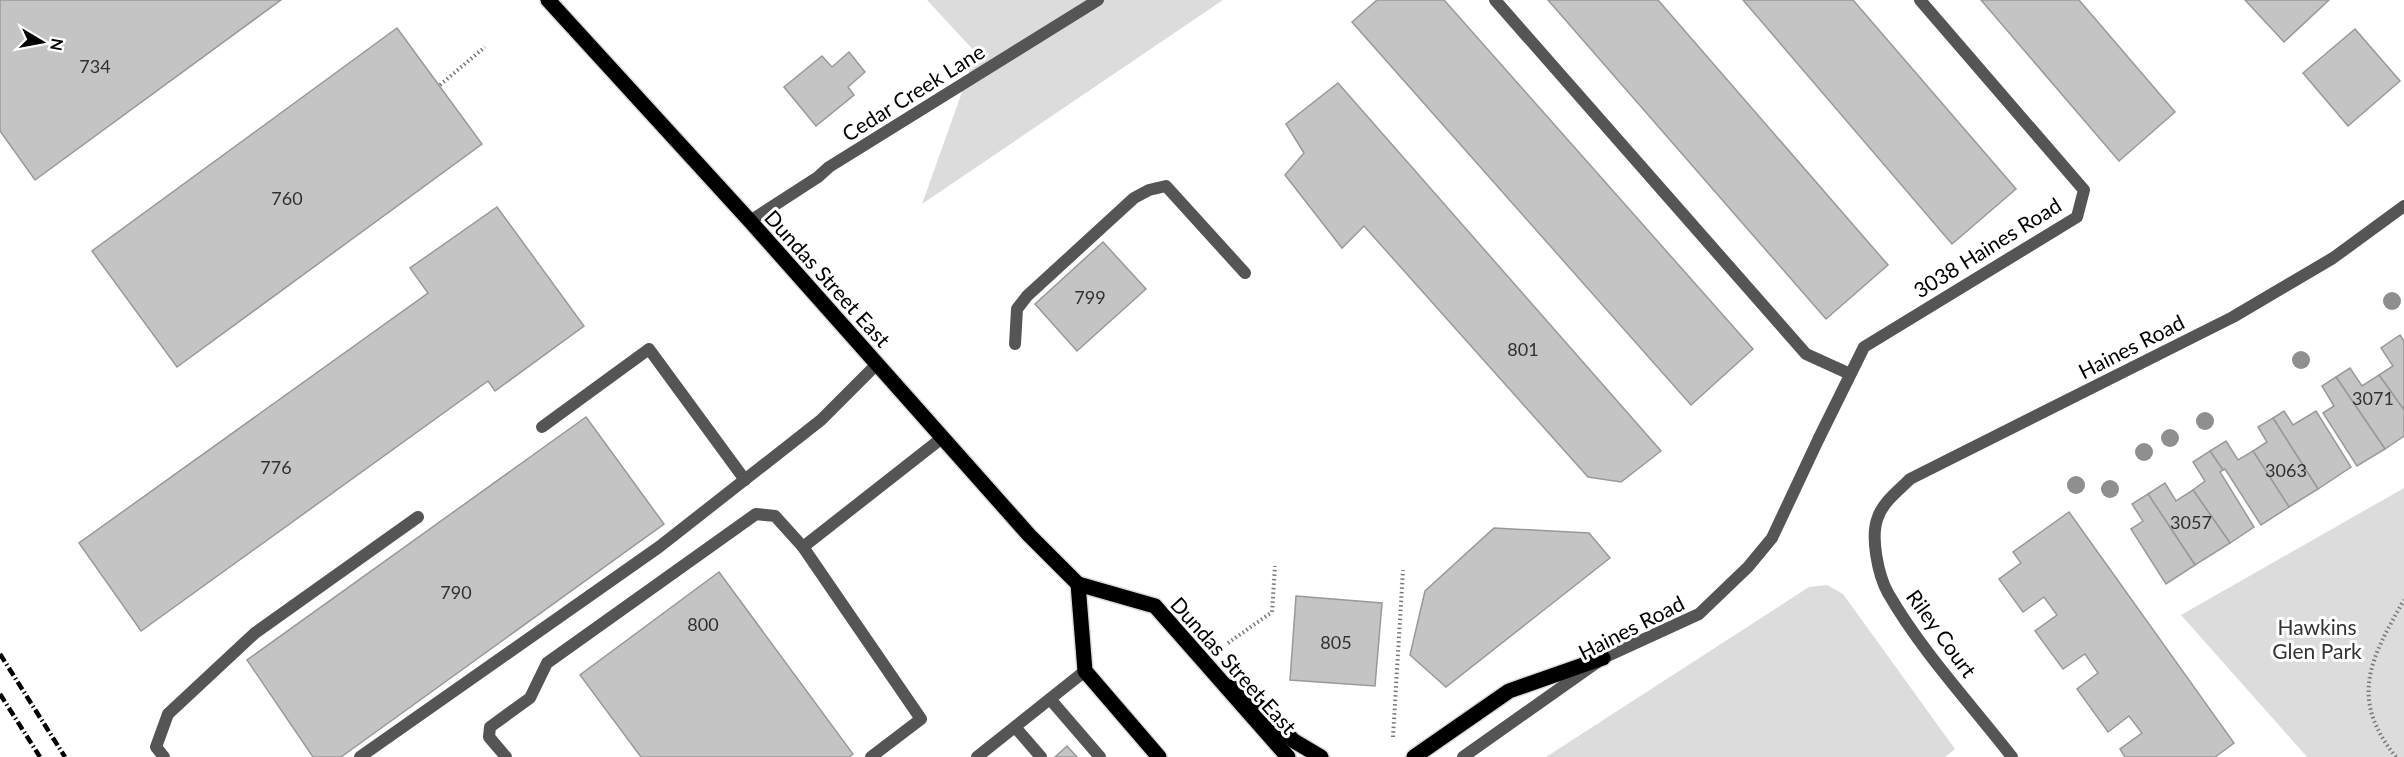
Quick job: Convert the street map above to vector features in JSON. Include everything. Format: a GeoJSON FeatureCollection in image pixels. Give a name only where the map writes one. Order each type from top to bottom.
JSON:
{"type":"FeatureCollection","features":[{"type":"Feature","properties":{"kind":"main road","name":"Dundas Street East"},"geometry":{"type":"LineString","coordinates":[[548,0],[750,221],[1029,535],[1078,584],[1155,606],[1288,757]]}},
{"type":"Feature","properties":{"kind":"main road"},"geometry":{"type":"LineString","coordinates":[[1078,584],[1085,671],[1160,757]]}},
{"type":"Feature","properties":{"kind":"main road"},"geometry":{"type":"LineString","coordinates":[[1414,757],[1509,691],[1603,658]]}},
{"type":"Feature","properties":{"kind":"main road"},"geometry":{"type":"LineString","coordinates":[[1227,686],[1244,691],[1294,741],[1321,757]]}},
{"type":"Feature","properties":{"kind":"street","name":"Cedar Creek Lane"},"geometry":{"type":"LineString","coordinates":[[750,221],[818,177],[829,167],[1098,0]]}},
{"type":"Feature","properties":{"kind":"street"},"geometry":{"type":"LineString","coordinates":[[1495,0],[1806,354],[1850,374]]}},
{"type":"Feature","properties":{"kind":"street","name":"3038 Haines Road"},"geometry":{"type":"LineString","coordinates":[[1819,438],[1864,347],[2077,217],[2084,190],[1920,0]]}},
{"type":"Feature","properties":{"kind":"street"},"geometry":{"type":"LineString","coordinates":[[1015,344],[1017,309],[1027,296],[1134,198],[1149,190],[1166,186],[1245,273]]}},
{"type":"Feature","properties":{"kind":"street","name":"Haines Road"},"geometry":{"type":"LineString","coordinates":[[1877,518],[1890,498],[1910,479],[2233,317],[2333,258],[2404,206]]}},
{"type":"Feature","properties":{"kind":"street"},"geometry":{"type":"LineString","coordinates":[[542,427],[649,350],[745,480]]}},
{"type":"Feature","properties":{"kind":"street"},"geometry":{"type":"LineString","coordinates":[[360,757],[659,547],[821,420],[877,364]]}},
{"type":"Feature","properties":{"kind":"street"},"geometry":{"type":"LineString","coordinates":[[803,548],[942,438]]}},
{"type":"Feature","properties":{"kind":"street","name":"Haines Road"},"geometry":{"type":"LineString","coordinates":[[1463,757],[1603,658],[1700,614],[1748,567],[1772,538],[1819,438]]}},
{"type":"Feature","properties":{"kind":"street"},"geometry":{"type":"LineString","coordinates":[[506,757],[489,737],[490,727],[530,698],[547,663],[756,514],[776,516],[803,548],[921,719],[871,757]]}},
{"type":"Feature","properties":{"kind":"street"},"geometry":{"type":"LineString","coordinates":[[164,757],[156,747],[168,714],[255,633],[418,517]]}},
{"type":"Feature","properties":{"kind":"street","name":"Riley Court"},"geometry":{"type":"LineString","coordinates":[[1877,518],[1875,545],[1880,574],[1887,592],[1927,650],[2012,757]]}},
{"type":"Feature","properties":{"kind":"street"},"geometry":{"type":"LineString","coordinates":[[977,757],[992,753],[1015,727],[1085,671]]}},
{"type":"Feature","properties":{"kind":"street"},"geometry":{"type":"LineString","coordinates":[[1050,699],[1100,757]]}},
{"type":"Feature","properties":{"kind":"street"},"geometry":{"type":"LineString","coordinates":[[1015,727],[1041,757]]}},
{"type":"Feature","properties":{"kind":"path"},"geometry":{"type":"LineString","coordinates":[[440,85],[484,47]]}},
{"type":"Feature","properties":{"kind":"path"},"geometry":{"type":"LineString","coordinates":[[1228,643],[1272,612],[1275,566]]}},
{"type":"Feature","properties":{"kind":"path"},"geometry":{"type":"LineString","coordinates":[[1394,737],[1403,570]]}},
{"type":"Feature","properties":{"kind":"path"},"geometry":{"type":"LineString","coordinates":[[2396,757],[2381,739],[2371,714],[2368,686],[2373,659],[2404,600]]}},
{"type":"Feature","properties":{"kind":"green space"},"geometry":{"type":"Polygon","coordinates":[[[927,0],[1223,0],[922,204],[976,53],[927,0]]]}},
{"type":"Feature","properties":{"kind":"green space","name":"Hawkins Glen Park"},"geometry":{"type":"Polygon","coordinates":[[[2404,488],[2404,757],[2307,757],[2181,615],[2404,488]]]}},
{"type":"Feature","properties":{"kind":"green space"},"geometry":{"type":"Polygon","coordinates":[[[1827,585],[1843,594],[1955,749],[1945,757],[1546,757],[1809,587],[1827,585]]]}},
{"type":"Feature","properties":{"kind":"building"},"geometry":{"type":"Polygon","coordinates":[[[0,0],[281,0],[35,180],[0,131],[0,0]]]}},
{"type":"Feature","properties":{"kind":"building"},"geometry":{"type":"Polygon","coordinates":[[[1377,0],[1444,0],[1753,349],[1691,405],[1352,22],[1377,0]]]}},
{"type":"Feature","properties":{"kind":"building"},"geometry":{"type":"Polygon","coordinates":[[[1548,0],[1658,0],[1888,265],[1826,319],[1548,0]]]}},
{"type":"Feature","properties":{"kind":"building"},"geometry":{"type":"Polygon","coordinates":[[[1743,0],[1853,0],[2016,189],[1952,244],[1743,0]]]}},
{"type":"Feature","properties":{"kind":"building"},"geometry":{"type":"Polygon","coordinates":[[[1981,0],[2079,0],[2175,112],[2119,161],[1981,0]]]}},
{"type":"Feature","properties":{"kind":"building"},"geometry":{"type":"Polygon","coordinates":[[[2245,0],[2329,0],[2284,42],[2245,0]]]}},
{"type":"Feature","properties":{"kind":"building"},"geometry":{"type":"Polygon","coordinates":[[[397,28],[482,144],[177,367],[92,251],[397,28]]]}},
{"type":"Feature","properties":{"kind":"building"},"geometry":{"type":"Polygon","coordinates":[[[2355,29],[2400,81],[2348,126],[2303,73],[2355,29]]]}},
{"type":"Feature","properties":{"kind":"building"},"geometry":{"type":"Polygon","coordinates":[[[849,52],[865,72],[848,87],[854,95],[816,126],[784,87],[822,56],[832,67],[849,52]]]}},
{"type":"Feature","properties":{"kind":"building"},"geometry":{"type":"Polygon","coordinates":[[[1338,83],[1661,451],[1621,482],[1588,477],[1364,226],[1342,248],[1285,175],[1304,153],[1286,124],[1338,83]]]}},
{"type":"Feature","properties":{"kind":"building"},"geometry":{"type":"Polygon","coordinates":[[[497,207],[584,326],[495,391],[488,381],[141,631],[79,543],[428,293],[410,268],[497,207]]]}},
{"type":"Feature","properties":{"kind":"building"},"geometry":{"type":"Polygon","coordinates":[[[1103,242],[1146,289],[1077,351],[1035,304],[1103,242]]]}},
{"type":"Feature","properties":{"kind":"building"},"geometry":{"type":"Polygon","coordinates":[[[2400,335],[2404,341],[2404,410],[2379,375],[2393,366],[2381,348],[2400,335]]]}},
{"type":"Feature","properties":{"kind":"building"},"geometry":{"type":"Polygon","coordinates":[[[2350,368],[2362,386],[2379,375],[2404,410],[2404,436],[2385,449],[2336,377],[2350,368]]]}},
{"type":"Feature","properties":{"kind":"building"},"geometry":{"type":"Polygon","coordinates":[[[2336,377],[2385,449],[2357,466],[2323,413],[2334,406],[2322,386],[2336,377]]]}},
{"type":"Feature","properties":{"kind":"building"},"geometry":{"type":"Polygon","coordinates":[[[2284,411],[2293,425],[2316,411],[2351,467],[2318,489],[2273,418],[2284,411]]]}},
{"type":"Feature","properties":{"kind":"building"},"geometry":{"type":"Polygon","coordinates":[[[586,417],[664,524],[341,757],[313,757],[247,660],[586,417]]]}},
{"type":"Feature","properties":{"kind":"building"},"geometry":{"type":"Polygon","coordinates":[[[2273,418],[2318,489],[2289,507],[2253,451],[2267,442],[2258,427],[2273,418]]]}},
{"type":"Feature","properties":{"kind":"building"},"geometry":{"type":"Polygon","coordinates":[[[2226,441],[2238,460],[2253,451],[2289,507],[2261,525],[2225,469],[2223,470],[2210,451],[2226,441]]]}},
{"type":"Feature","properties":{"kind":"building"},"geometry":{"type":"Polygon","coordinates":[[[2210,451],[2223,470],[2220,472],[2254,527],[2230,543],[2193,490],[2205,481],[2193,462],[2210,451]]]}},
{"type":"Feature","properties":{"kind":"building"},"geometry":{"type":"Polygon","coordinates":[[[2165,483],[2176,501],[2193,490],[2230,543],[2195,565],[2148,494],[2165,483]]]}},
{"type":"Feature","properties":{"kind":"building"},"geometry":{"type":"Polygon","coordinates":[[[2148,494],[2195,565],[2166,584],[2131,529],[2143,521],[2132,504],[2148,494]]]}},
{"type":"Feature","properties":{"kind":"building"},"geometry":{"type":"Polygon","coordinates":[[[2069,512],[2234,743],[2215,757],[2125,757],[2120,749],[2142,733],[2129,716],[2108,732],[2077,689],[2098,673],[2085,654],[2063,669],[2035,631],[2057,615],[2044,597],[2023,612],[1999,579],[2021,563],[2013,552],[2069,512]]]}},
{"type":"Feature","properties":{"kind":"building"},"geometry":{"type":"Polygon","coordinates":[[[1494,528],[1589,533],[1610,558],[1446,687],[1410,655],[1425,591],[1494,528]]]}},
{"type":"Feature","properties":{"kind":"building"},"geometry":{"type":"Polygon","coordinates":[[[719,572],[853,754],[849,757],[641,757],[580,675],[719,572]]]}},
{"type":"Feature","properties":{"kind":"building"},"geometry":{"type":"Polygon","coordinates":[[[1296,596],[1382,603],[1375,686],[1290,680],[1296,596]]]}},
{"type":"Feature","properties":{"kind":"building"},"geometry":{"type":"Polygon","coordinates":[[[1067,746],[1077,757],[1055,757],[1067,746]]]}},
{"type":"Feature","properties":{"kind":"railway"},"geometry":{"type":"LineString","coordinates":[[0,654],[65,757]]}},
{"type":"Feature","properties":{"kind":"railway"},"geometry":{"type":"LineString","coordinates":[[0,694],[40,757]]}}]}
